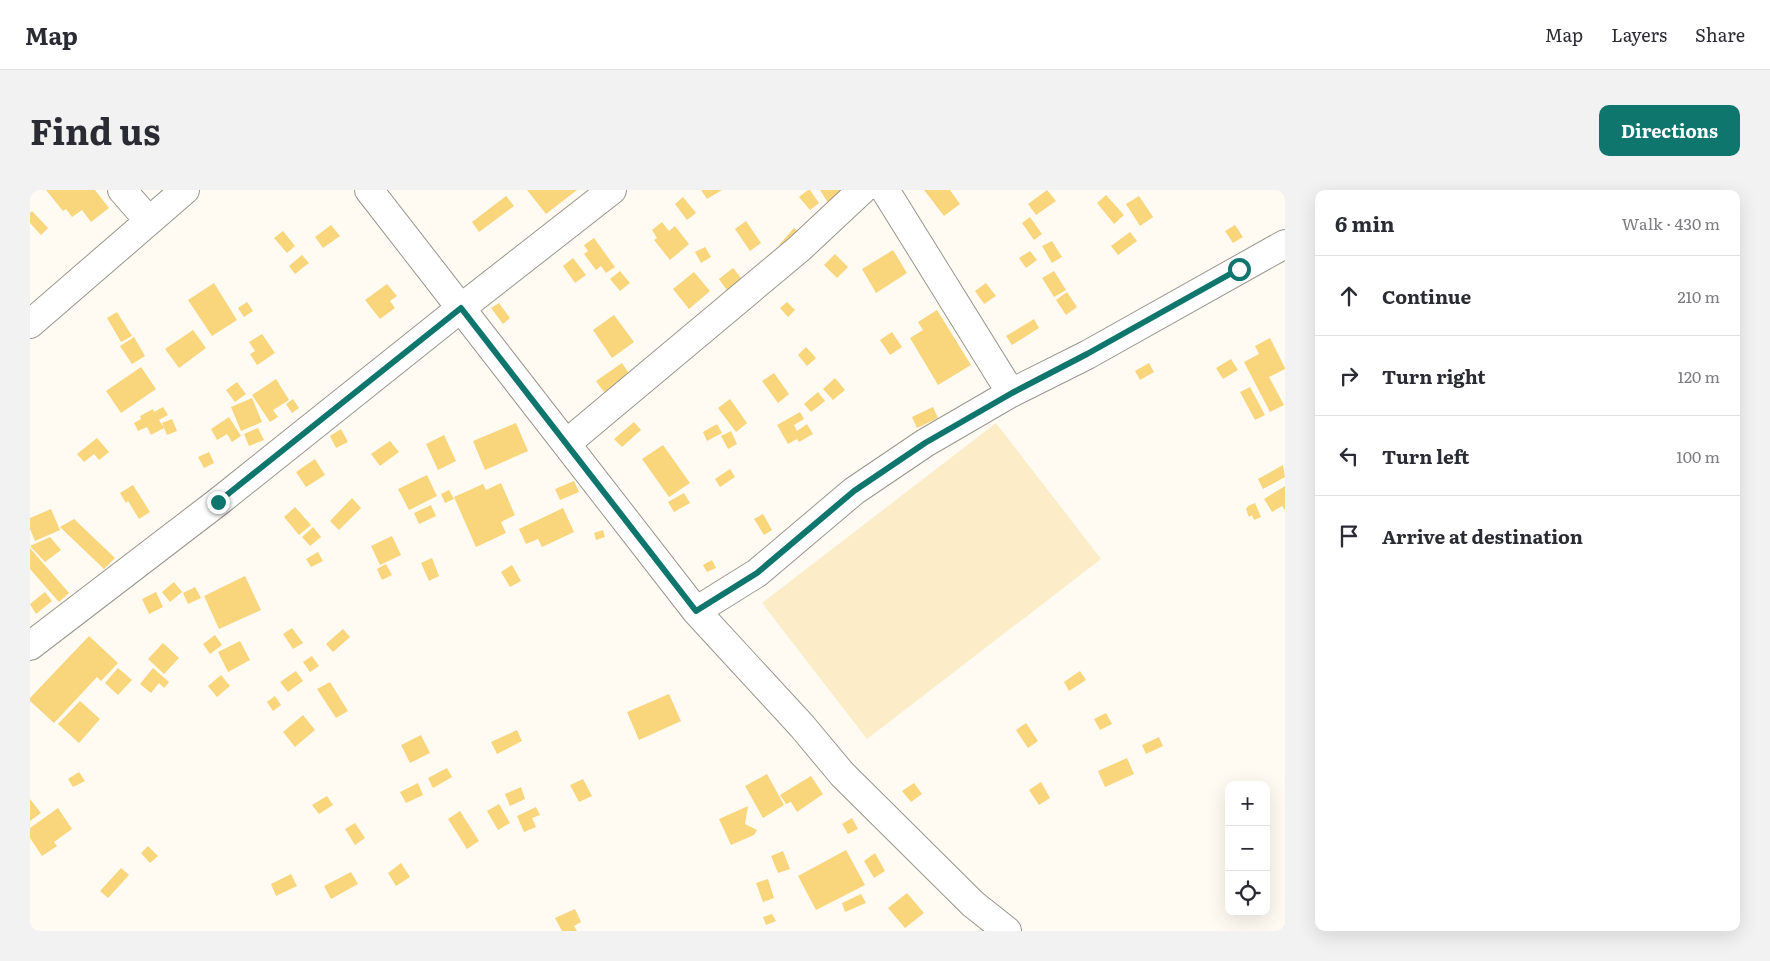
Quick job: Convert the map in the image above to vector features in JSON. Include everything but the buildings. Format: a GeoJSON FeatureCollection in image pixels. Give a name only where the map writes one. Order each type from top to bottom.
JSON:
{"type":"FeatureCollection","features":[{"type":"Feature","properties":{"kind":"street"},"geometry":{"type":"LineString","coordinates":[[122,190],[149,221]]}},
{"type":"Feature","properties":{"kind":"street"},"geometry":{"type":"LineString","coordinates":[[30,324],[185,190]]}},
{"type":"Feature","properties":{"kind":"street"},"geometry":{"type":"LineString","coordinates":[[370,190],[696,611],[802,726],[842,774],[973,904],[1007,931]]}},
{"type":"Feature","properties":{"kind":"street"},"geometry":{"type":"LineString","coordinates":[[30,646],[218,502],[612,190]]}},
{"type":"Feature","properties":{"kind":"street"},"geometry":{"type":"LineString","coordinates":[[566,443],[800,248],[862,190]]}},
{"type":"Feature","properties":{"kind":"street"},"geometry":{"type":"LineString","coordinates":[[884,190],[1012,393]]}},
{"type":"Feature","properties":{"kind":"street"},"geometry":{"type":"LineString","coordinates":[[696,611],[757,573],[854,491],[925,443],[1012,393],[1087,354],[1285,244]]}},
{"type":"Feature","properties":{"kind":"shaded area"},"geometry":{"type":"Polygon","coordinates":[[[996,423],[1101,559],[867,739],[762,603],[996,423]]]}},
{"type":"Feature","properties":{"kind":"route"},"geometry":{"type":"LineString","coordinates":[[218,502],[461,308],[696,611],[757,573],[854,491],[925,443],[1012,393],[1087,354],[1239,269]]}}]}
